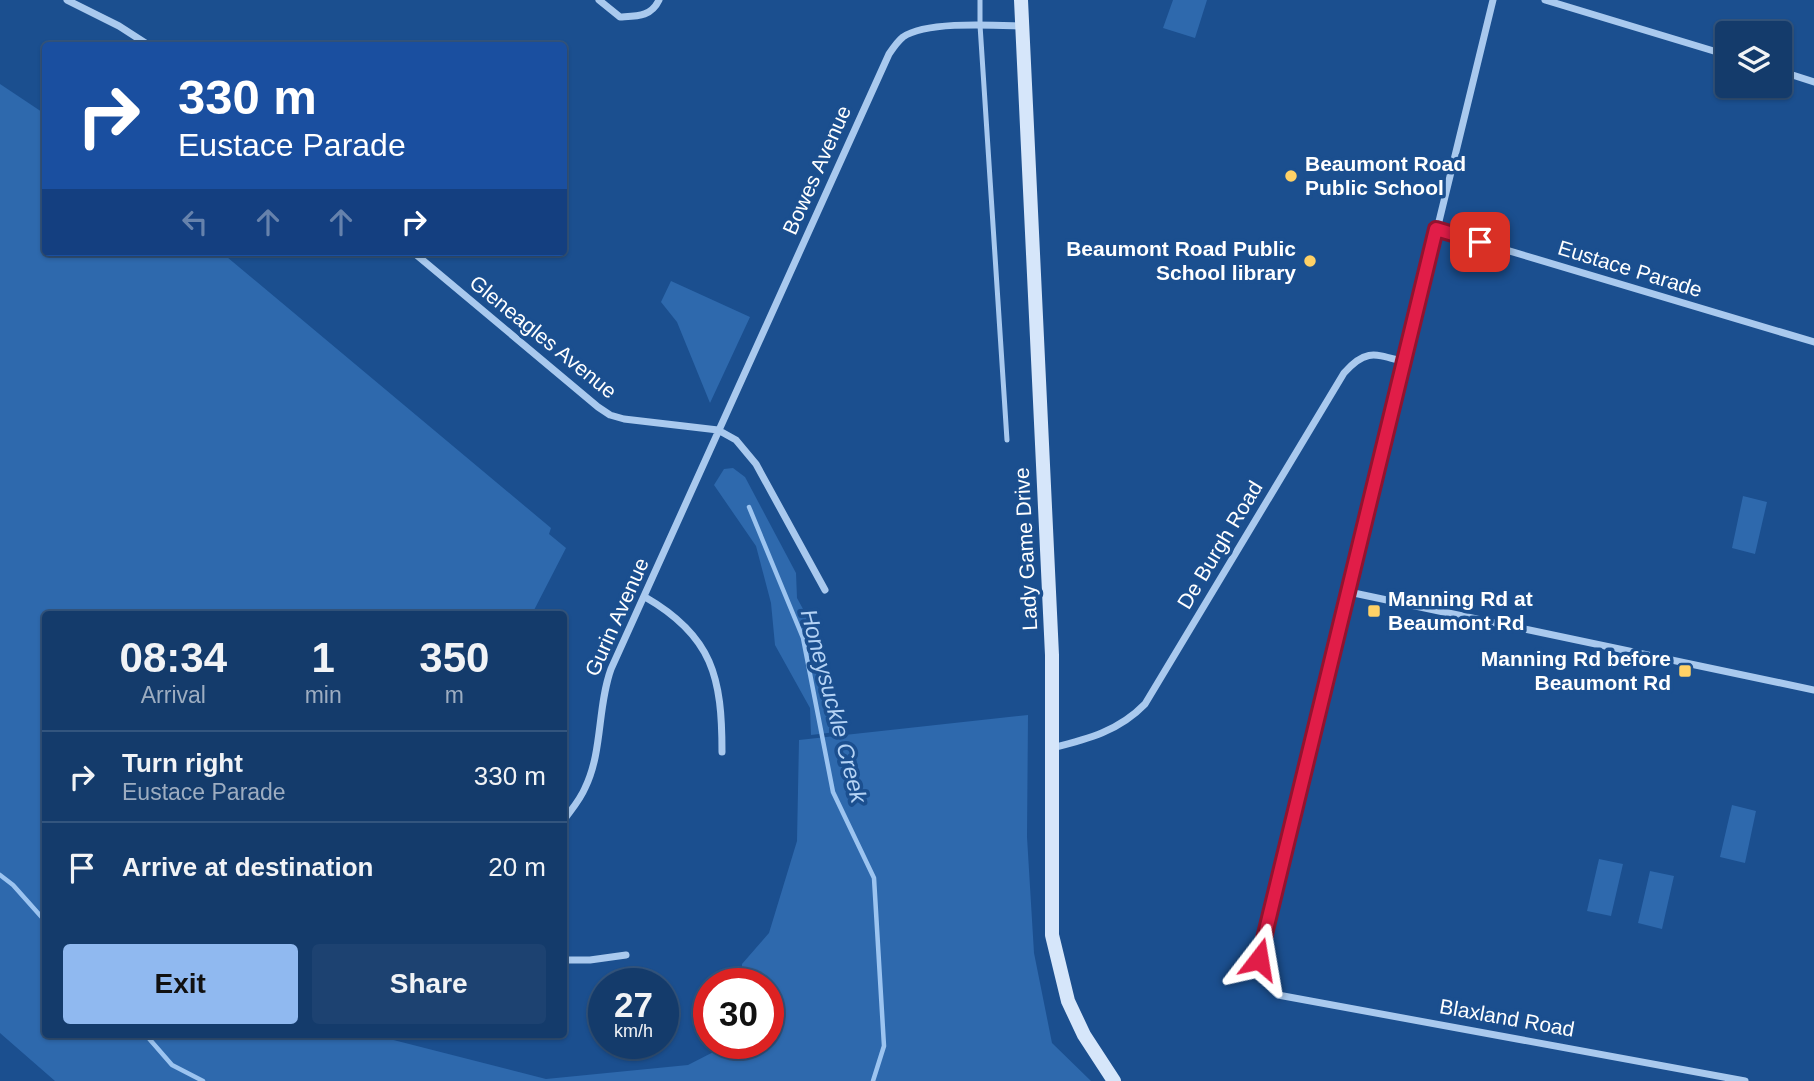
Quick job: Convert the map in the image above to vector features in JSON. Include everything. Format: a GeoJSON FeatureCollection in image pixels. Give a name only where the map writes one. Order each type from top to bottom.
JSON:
{"type":"FeatureCollection","features":[{"type":"Feature","properties":{"kind":"main road","name":"Lady Game Drive"},"geometry":{"type":"LineString","coordinates":[[1021,0],[1051,641],[1052,935],[1068,1001],[1083,1035],[1114,1081]]}},
{"type":"Feature","properties":{"kind":"street"},"geometry":{"type":"LineString","coordinates":[[67,0],[119,26],[144,42]]}},
{"type":"Feature","properties":{"kind":"street"},"geometry":{"type":"LineString","coordinates":[[599,0],[620,17],[644,15],[655,8],[659,0]]}},
{"type":"Feature","properties":{"kind":"street"},"geometry":{"type":"LineString","coordinates":[[1493,0],[1349,592],[1814,690]]}},
{"type":"Feature","properties":{"kind":"street"},"geometry":{"type":"LineString","coordinates":[[1545,0],[1715,51]]}},
{"type":"Feature","properties":{"kind":"street","name":"Bowes Avenue"},"geometry":{"type":"LineString","coordinates":[[718,430],[889,54],[902,38],[918,30],[979,25],[1021,26]]}},
{"type":"Feature","properties":{"kind":"street"},"geometry":{"type":"LineString","coordinates":[[1792,75],[1814,82]]}},
{"type":"Feature","properties":{"kind":"street","name":"Eustace Parade"},"geometry":{"type":"LineString","coordinates":[[1436,229],[1814,342]]}},
{"type":"Feature","properties":{"kind":"street","name":"Gleneagles Avenue"},"geometry":{"type":"LineString","coordinates":[[418,256],[610,415],[652,424],[718,430]]}},
{"type":"Feature","properties":{"kind":"street","name":"De Burgh Road"},"geometry":{"type":"LineString","coordinates":[[1052,748],[1092,738],[1117,727],[1133,717],[1145,704],[1344,373],[1363,355],[1373,354],[1405,362]]}},
{"type":"Feature","properties":{"kind":"street"},"geometry":{"type":"LineString","coordinates":[[718,430],[737,440],[748,452],[825,590]]}},
{"type":"Feature","properties":{"kind":"street","name":"Gurin Avenue"},"geometry":{"type":"LineString","coordinates":[[567,816],[586,787],[597,748],[603,690],[718,430]]}},
{"type":"Feature","properties":{"kind":"street","name":"Blaxland Road"},"geometry":{"type":"LineString","coordinates":[[1349,592],[1259,959],[1260,972],[1266,985],[1279,995],[1745,1081]]}},
{"type":"Feature","properties":{"kind":"street"},"geometry":{"type":"LineString","coordinates":[[645,597],[685,625],[705,653],[715,676],[722,716],[723,752]]}},
{"type":"Feature","properties":{"kind":"street"},"geometry":{"type":"LineString","coordinates":[[567,960],[626,956]]}},
{"type":"Feature","properties":{"kind":"lane","name":"Lady Game Drive"},"geometry":{"type":"LineString","coordinates":[[980,0],[979,25],[1007,440]]}},
{"type":"Feature","properties":{"kind":"shaded area"},"geometry":{"type":"Polygon","coordinates":[[[1173,0],[1207,0],[1195,38],[1163,28],[1173,0]]]}},
{"type":"Feature","properties":{"kind":"shaded area"},"geometry":{"type":"Polygon","coordinates":[[[0,84],[42,112],[42,256],[226,256],[551,528],[549,534],[566,548],[534,611],[42,611],[42,1038],[386,1038],[546,1079],[688,1065],[700,1059],[784,1059],[784,968],[742,968],[742,964],[769,933],[797,841],[799,740],[1028,715],[1027,837],[1034,953],[1052,1043],[1091,1081],[55,1081],[0,1033],[0,84]]]}},
{"type":"Feature","properties":{"kind":"shaded area"},"geometry":{"type":"Polygon","coordinates":[[[671,281],[750,317],[710,403],[677,322],[661,302],[671,281]]]}},
{"type":"Feature","properties":{"kind":"shaded area"},"geometry":{"type":"Polygon","coordinates":[[[733,468],[745,477],[796,573],[797,598],[815,631],[836,732],[811,735],[810,708],[775,645],[771,603],[756,546],[714,485],[724,469],[733,468]]]}},
{"type":"Feature","properties":{"kind":"shaded area"},"geometry":{"type":"Polygon","coordinates":[[[1743,496],[1767,502],[1755,554],[1732,548],[1743,496]]]}},
{"type":"Feature","properties":{"kind":"shaded area"},"geometry":{"type":"Polygon","coordinates":[[[1732,805],[1756,811],[1745,863],[1720,857],[1732,805]]]}},
{"type":"Feature","properties":{"kind":"shaded area"},"geometry":{"type":"Polygon","coordinates":[[[1599,859],[1623,864],[1611,916],[1587,911],[1599,859]]]}},
{"type":"Feature","properties":{"kind":"shaded area"},"geometry":{"type":"Polygon","coordinates":[[[1650,871],[1674,876],[1662,929],[1638,923],[1650,871]]]}},
{"type":"Feature","properties":{"kind":"waterway","name":"Honeysuckle Creek"},"geometry":{"type":"LineString","coordinates":[[749,507],[803,638],[833,792],[874,878],[884,1046],[873,1081]]}},
{"type":"Feature","properties":{"kind":"waterway"},"geometry":{"type":"LineString","coordinates":[[0,875],[13,885],[42,918]]}},
{"type":"Feature","properties":{"kind":"waterway"},"geometry":{"type":"LineString","coordinates":[[148,1038],[172,1065],[203,1081]]}},
{"type":"Feature","properties":{"kind":"place","name":"Beaumont Road Public School"},"geometry":{"type":"Point","coordinates":[1291,176]}},
{"type":"Feature","properties":{"kind":"place","name":"Beaumont Road Public School library"},"geometry":{"type":"Point","coordinates":[1310,261]}},
{"type":"Feature","properties":{"kind":"place","name":"Manning Rd at Beaumont Rd"},"geometry":{"type":"Point","coordinates":[1374,611]}},
{"type":"Feature","properties":{"kind":"place","name":"Manning Rd before Beaumont Rd"},"geometry":{"type":"Point","coordinates":[1685,671]}},
{"type":"Feature","properties":{"kind":"route"},"geometry":{"type":"LineString","coordinates":[[1259,959],[1436,229],[1480,242]]}}]}
